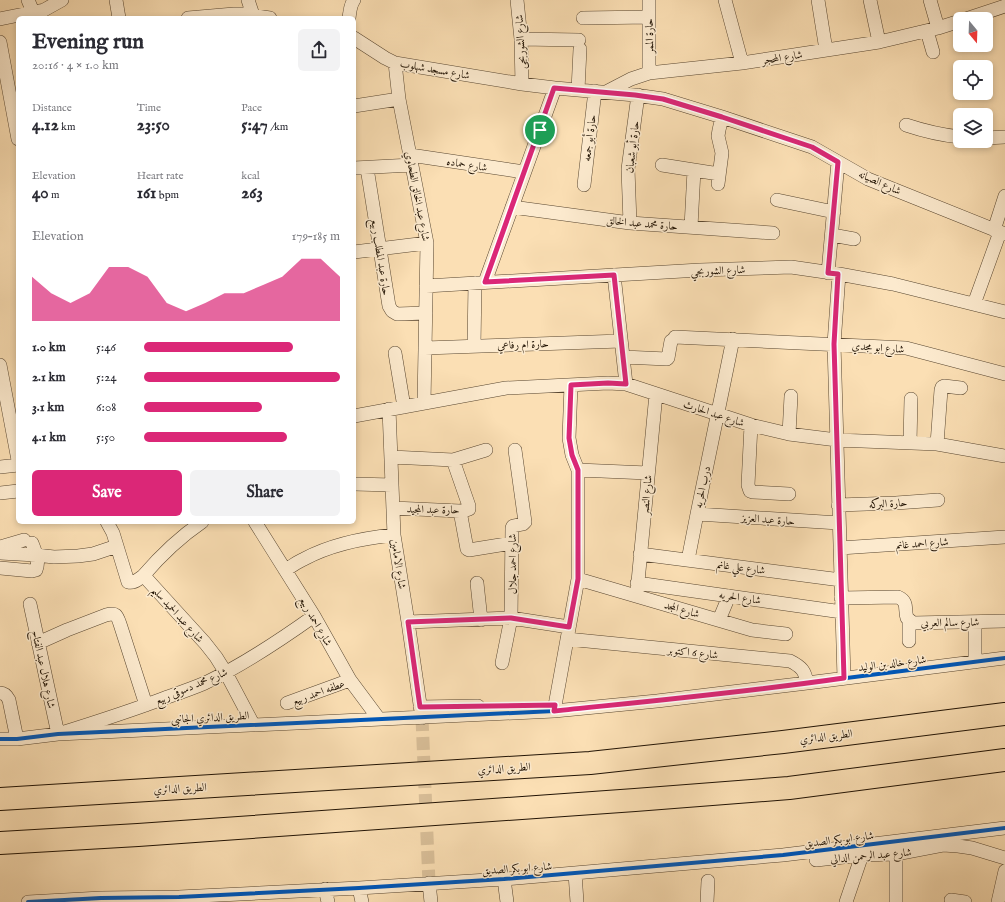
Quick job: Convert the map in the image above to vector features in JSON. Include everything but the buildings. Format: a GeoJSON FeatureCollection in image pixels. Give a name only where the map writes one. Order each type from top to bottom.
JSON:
{"type":"FeatureCollection","features":[{"type":"Feature","properties":{"kind":"highway","name":"الطريق الدائري"},"geometry":{"type":"LineString","coordinates":[[0,799],[590,763],[783,742],[1005,714]]}},
{"type":"Feature","properties":{"kind":"highway"},"geometry":{"type":"LineString","coordinates":[[0,844],[789,788],[1005,760]]}},
{"type":"Feature","properties":{"kind":"street"},"geometry":{"type":"LineString","coordinates":[[28,0],[41,14]]}},
{"type":"Feature","properties":{"kind":"street"},"geometry":{"type":"LineString","coordinates":[[27,16],[41,14],[62,0]]}},
{"type":"Feature","properties":{"kind":"street"},"geometry":{"type":"LineString","coordinates":[[116,0],[118,16]]}},
{"type":"Feature","properties":{"kind":"street"},"geometry":{"type":"LineString","coordinates":[[248,0],[254,16]]}},
{"type":"Feature","properties":{"kind":"street"},"geometry":{"type":"LineString","coordinates":[[349,16],[352,2],[354,0]]}},
{"type":"Feature","properties":{"kind":"street","name":"شارع الشوربجى"},"geometry":{"type":"LineString","coordinates":[[517,0],[521,39],[522,84]]}},
{"type":"Feature","properties":{"kind":"street","name":"حارة الممر"},"geometry":{"type":"LineString","coordinates":[[649,0],[649,73]]}},
{"type":"Feature","properties":{"kind":"street"},"geometry":{"type":"LineString","coordinates":[[726,0],[742,63]]}},
{"type":"Feature","properties":{"kind":"street"},"geometry":{"type":"LineString","coordinates":[[818,0],[826,50]]}},
{"type":"Feature","properties":{"kind":"street"},"geometry":{"type":"LineString","coordinates":[[870,0],[879,42]]}},
{"type":"Feature","properties":{"kind":"street"},"geometry":{"type":"LineString","coordinates":[[930,0],[933,52]]}},
{"type":"Feature","properties":{"kind":"street"},"geometry":{"type":"LineString","coordinates":[[982,12],[997,5]]}},
{"type":"Feature","properties":{"kind":"street"},"geometry":{"type":"LineString","coordinates":[[211,16],[234,14],[247,16]]}},
{"type":"Feature","properties":{"kind":"street"},"geometry":{"type":"LineString","coordinates":[[583,18],[649,17]]}},
{"type":"Feature","properties":{"kind":"street"},"geometry":{"type":"LineString","coordinates":[[0,20],[16,18]]}},
{"type":"Feature","properties":{"kind":"street","name":"شارع المحجر"},"geometry":{"type":"LineString","coordinates":[[601,92],[630,79],[649,73],[742,63],[879,42],[932,30],[953,23]]}},
{"type":"Feature","properties":{"kind":"street","name":"شارع مسجد شهلوب"},"geometry":{"type":"LineString","coordinates":[[356,39],[395,63],[522,84]]}},
{"type":"Feature","properties":{"kind":"street"},"geometry":{"type":"LineString","coordinates":[[521,39],[580,44],[578,90]]}},
{"type":"Feature","properties":{"kind":"street"},"geometry":{"type":"LineString","coordinates":[[0,42],[16,128]]}},
{"type":"Feature","properties":{"kind":"street","name":"شارع عبد الخالق الطحاوي"},"geometry":{"type":"LineString","coordinates":[[395,63],[399,99],[427,243],[424,403]]}},
{"type":"Feature","properties":{"kind":"street","name":"شارع الصيانه"},"geometry":{"type":"LineString","coordinates":[[522,84],[663,99],[722,117],[812,147],[868,179],[999,232]]}},
{"type":"Feature","properties":{"kind":"street"},"geometry":{"type":"LineString","coordinates":[[474,346],[480,282],[512,207],[554,88]]}},
{"type":"Feature","properties":{"kind":"street","name":"حارة أبو جمعه"},"geometry":{"type":"LineString","coordinates":[[584,185],[601,92]]}},
{"type":"Feature","properties":{"kind":"street","name":"حارة أبو شعبان"},"geometry":{"type":"LineString","coordinates":[[630,223],[628,169],[638,96]]}},
{"type":"Feature","properties":{"kind":"street"},"geometry":{"type":"LineString","coordinates":[[356,106],[399,99]]}},
{"type":"Feature","properties":{"kind":"street"},"geometry":{"type":"LineString","coordinates":[[662,164],[694,170],[719,179],[722,153],[718,136],[722,117]]}},
{"type":"Feature","properties":{"kind":"street"},"geometry":{"type":"LineString","coordinates":[[906,125],[925,131],[953,136]]}},
{"type":"Feature","properties":{"kind":"street"},"geometry":{"type":"LineString","coordinates":[[993,138],[1005,137]]}},
{"type":"Feature","properties":{"kind":"street","name":"شارع حماده"},"geometry":{"type":"LineString","coordinates":[[356,168],[367,168],[411,160],[524,172]]}},
{"type":"Feature","properties":{"kind":"street"},"geometry":{"type":"LineString","coordinates":[[838,162],[832,235],[838,505],[844,678]]}},
{"type":"Feature","properties":{"kind":"street","name":"حارة عبد المطلب ربيع"},"geometry":{"type":"LineString","coordinates":[[367,168],[389,306],[392,311],[397,314],[426,313]]}},
{"type":"Feature","properties":{"kind":"street"},"geometry":{"type":"LineString","coordinates":[[691,227],[694,170]]}},
{"type":"Feature","properties":{"kind":"street"},"geometry":{"type":"LineString","coordinates":[[974,304],[999,232],[1005,196]]}},
{"type":"Feature","properties":{"kind":"street"},"geometry":{"type":"LineString","coordinates":[[777,200],[834,212]]}},
{"type":"Feature","properties":{"kind":"street","name":"حارة محمد عبد الخالق"},"geometry":{"type":"LineString","coordinates":[[512,207],[630,223],[773,233]]}},
{"type":"Feature","properties":{"kind":"street"},"geometry":{"type":"LineString","coordinates":[[832,235],[854,239]]}},
{"type":"Feature","properties":{"kind":"street"},"geometry":{"type":"LineString","coordinates":[[356,252],[427,243]]}},
{"type":"Feature","properties":{"kind":"street","name":"شارع الشوربجي"},"geometry":{"type":"LineString","coordinates":[[426,286],[700,270],[791,267],[893,284],[1005,312]]}},
{"type":"Feature","properties":{"kind":"street"},"geometry":{"type":"LineString","coordinates":[[614,275],[626,384]]}},
{"type":"Feature","properties":{"kind":"street","name":"شارع ابو مجدي"},"geometry":{"type":"LineString","coordinates":[[623,357],[667,359],[673,339],[733,339],[906,348],[1005,374]]}},
{"type":"Feature","properties":{"kind":"street","name":"درب الحريه"},"geometry":{"type":"LineString","coordinates":[[688,560],[733,339]]}},
{"type":"Feature","properties":{"kind":"street","name":"حارة ام رفاعي"},"geometry":{"type":"LineString","coordinates":[[425,348],[621,341]]}},
{"type":"Feature","properties":{"kind":"street"},"geometry":{"type":"LineString","coordinates":[[395,353],[404,407]]}},
{"type":"Feature","properties":{"kind":"street"},"geometry":{"type":"LineString","coordinates":[[0,365],[16,449]]}},
{"type":"Feature","properties":{"kind":"street","name":"شارع عبد الحارث"},"geometry":{"type":"LineString","coordinates":[[356,416],[506,388],[608,383],[626,384],[751,425],[789,434],[837,440],[937,444],[1005,456]]}},
{"type":"Feature","properties":{"kind":"street"},"geometry":{"type":"LineString","coordinates":[[554,708],[578,579],[578,470],[572,455],[569,438],[571,385]]}},
{"type":"Feature","properties":{"kind":"street"},"geometry":{"type":"LineString","coordinates":[[937,444],[940,390],[944,386],[961,388]]}},
{"type":"Feature","properties":{"kind":"street","name":"شارع النصر"},"geometry":{"type":"LineString","coordinates":[[637,590],[656,394]]}},
{"type":"Feature","properties":{"kind":"street"},"geometry":{"type":"LineString","coordinates":[[789,434],[791,396]]}},
{"type":"Feature","properties":{"kind":"street"},"geometry":{"type":"LineString","coordinates":[[910,442],[911,399]]}},
{"type":"Feature","properties":{"kind":"street","name":"شارع الامامين"},"geometry":{"type":"LineString","coordinates":[[390,409],[394,535],[421,712]]}},
{"type":"Feature","properties":{"kind":"street"},"geometry":{"type":"LineString","coordinates":[[751,425],[748,488],[753,492],[789,494]]}},
{"type":"Feature","properties":{"kind":"street"},"geometry":{"type":"LineString","coordinates":[[391,457],[453,460],[486,450]]}},
{"type":"Feature","properties":{"kind":"street","name":"شارع احمد جلال"},"geometry":{"type":"LineString","coordinates":[[502,663],[511,618],[512,527],[515,525],[524,524],[525,522],[515,450]]}},
{"type":"Feature","properties":{"kind":"street","name":"حارة عبد المجيد"},"geometry":{"type":"LineString","coordinates":[[393,508],[460,511],[469,509],[453,460]]}},
{"type":"Feature","properties":{"kind":"street"},"geometry":{"type":"LineString","coordinates":[[0,466],[16,465]]}},
{"type":"Feature","properties":{"kind":"street"},"geometry":{"type":"LineString","coordinates":[[578,470],[648,474]]}},
{"type":"Feature","properties":{"kind":"street"},"geometry":{"type":"LineString","coordinates":[[356,484],[392,485]]}},
{"type":"Feature","properties":{"kind":"street"},"geometry":{"type":"LineString","coordinates":[[0,493],[16,491]]}},
{"type":"Feature","properties":{"kind":"street","name":"حارة البركه"},"geometry":{"type":"LineString","coordinates":[[838,505],[938,500]]}},
{"type":"Feature","properties":{"kind":"street"},"geometry":{"type":"LineString","coordinates":[[460,511],[467,549],[469,550],[512,543]]}},
{"type":"Feature","properties":{"kind":"street","name":"حارة عبد العزيز"},"geometry":{"type":"LineString","coordinates":[[697,514],[839,524]]}},
{"type":"Feature","properties":{"kind":"street","name":"شارع عبد الحميد سليم"},"geometry":{"type":"LineString","coordinates":[[108,524],[113,533],[128,582],[136,582],[143,576],[205,643],[226,672],[253,724]]}},
{"type":"Feature","properties":{"kind":"street"},"geometry":{"type":"LineString","coordinates":[[143,576],[175,543],[199,524]]}},
{"type":"Feature","properties":{"kind":"street","name":"شارع احمد ربيع"},"geometry":{"type":"LineString","coordinates":[[256,524],[314,616],[350,680],[379,719]]}},
{"type":"Feature","properties":{"kind":"street"},"geometry":{"type":"LineString","coordinates":[[285,570],[323,550],[340,544],[367,538],[394,535]]}},
{"type":"Feature","properties":{"kind":"street","name":"شارع احمد غانم"},"geometry":{"type":"LineString","coordinates":[[840,548],[1005,538]]}},
{"type":"Feature","properties":{"kind":"street"},"geometry":{"type":"LineString","coordinates":[[0,547],[30,546],[54,557],[93,554],[117,546]]}},
{"type":"Feature","properties":{"kind":"street"},"geometry":{"type":"LineString","coordinates":[[0,553],[30,546]]}},
{"type":"Feature","properties":{"kind":"street"},"geometry":{"type":"LineString","coordinates":[[0,568],[32,571],[36,570],[38,567],[30,546]]}},
{"type":"Feature","properties":{"kind":"street","name":"شارع علي غانم"},"geometry":{"type":"LineString","coordinates":[[640,554],[841,580]]}},
{"type":"Feature","properties":{"kind":"street","name":"شارع المجد"},"geometry":{"type":"LineString","coordinates":[[578,579],[637,590],[719,620],[752,630],[786,634]]}},
{"type":"Feature","properties":{"kind":"street"},"geometry":{"type":"LineString","coordinates":[[477,584],[482,620]]}},
{"type":"Feature","properties":{"kind":"street","name":"شارع الحريه"},"geometry":{"type":"LineString","coordinates":[[637,590],[729,596],[842,612]]}},
{"type":"Feature","properties":{"kind":"street"},"geometry":{"type":"LineString","coordinates":[[719,620],[729,596]]}},
{"type":"Feature","properties":{"kind":"street","name":"شارع سالم العربي"},"geometry":{"type":"LineString","coordinates":[[842,598],[898,597],[903,599],[906,603],[907,618],[913,623],[1005,621]]}},
{"type":"Feature","properties":{"kind":"street","name":"شارع هلال عبد الفتاح"},"geometry":{"type":"LineString","coordinates":[[30,604],[58,734]]}},
{"type":"Feature","properties":{"kind":"street"},"geometry":{"type":"LineString","coordinates":[[38,643],[106,615],[112,613],[115,614],[118,617],[146,705]]}},
{"type":"Feature","properties":{"kind":"street","name":"شارع محمد دسوقي ربيع"},"geometry":{"type":"LineString","coordinates":[[58,734],[146,705],[203,684],[271,646],[314,616]]}},
{"type":"Feature","properties":{"kind":"street","name":"شارع 6 اكتوبر"},"geometry":{"type":"LineString","coordinates":[[408,622],[511,618],[568,633],[790,661],[797,664],[802,669],[806,676],[807,683]]}},
{"type":"Feature","properties":{"kind":"street"},"geometry":{"type":"LineString","coordinates":[[908,641],[909,621]]}},
{"type":"Feature","properties":{"kind":"street"},"geometry":{"type":"LineString","coordinates":[[975,622],[975,662]]}},
{"type":"Feature","properties":{"kind":"street","name":"شارع خالد بن الوليد"},"geometry":{"type":"LineString","coordinates":[[421,712],[554,708],[657,701],[1005,658]]}},
{"type":"Feature","properties":{"kind":"street","name":"عطفه احمد ربيع"},"geometry":{"type":"LineString","coordinates":[[287,703],[350,680]]}},
{"type":"Feature","properties":{"kind":"street"},"geometry":{"type":"LineString","coordinates":[[0,693],[2,692],[7,695],[9,700],[17,739]]}},
{"type":"Feature","properties":{"kind":"street","name":"الطريق الدائري الجانبى"},"geometry":{"type":"LineString","coordinates":[[0,739],[17,739],[58,734],[379,719],[421,712]]}},
{"type":"Feature","properties":{"kind":"street","name":"شارع ابو بكر الصديق"},"geometry":{"type":"LineString","coordinates":[[28,902],[327,896],[359,888],[504,879],[783,856],[1005,828]]}},
{"type":"Feature","properties":{"kind":"street","name":"شارع عبد الرحمن الدالي"},"geometry":{"type":"LineString","coordinates":[[783,856],[800,861],[862,855],[896,854],[943,845],[972,848],[1005,858]]}},
{"type":"Feature","properties":{"kind":"street"},"geometry":{"type":"LineString","coordinates":[[896,854],[896,902]]}},
{"type":"Feature","properties":{"kind":"street"},"geometry":{"type":"LineString","coordinates":[[846,902],[862,855]]}},
{"type":"Feature","properties":{"kind":"street"},"geometry":{"type":"LineString","coordinates":[[998,902],[1005,872]]}},
{"type":"Feature","properties":{"kind":"street"},"geometry":{"type":"LineString","coordinates":[[575,873],[577,902]]}},
{"type":"Feature","properties":{"kind":"street"},"geometry":{"type":"LineString","coordinates":[[504,879],[507,902]]}},
{"type":"Feature","properties":{"kind":"street"},"geometry":{"type":"LineString","coordinates":[[707,902],[708,881]]}},
{"type":"Feature","properties":{"kind":"street"},"geometry":{"type":"LineString","coordinates":[[429,883],[431,902]]}},
{"type":"Feature","properties":{"kind":"street"},"geometry":{"type":"LineString","coordinates":[[359,888],[362,902]]}},
{"type":"Feature","properties":{"kind":"street"},"geometry":{"type":"LineString","coordinates":[[951,900],[965,902]]}},
{"type":"Feature","properties":{"kind":"tunnel"},"geometry":{"type":"LineString","coordinates":[[422,718],[429,883]]}},
{"type":"Feature","properties":{"kind":"cycle path"},"geometry":{"type":"LineString","coordinates":[[0,739],[17,739],[58,734],[554,711],[657,701],[1005,658]]}},
{"type":"Feature","properties":{"kind":"cycle path"},"geometry":{"type":"LineString","coordinates":[[28,902],[101,898],[179,897],[504,879],[783,855],[1005,828]]}},
{"type":"Feature","properties":{"kind":"route"},"geometry":{"type":"LineString","coordinates":[[554,88],[635,95],[663,99],[722,117],[812,147],[838,162],[828,273],[838,274],[834,344],[844,678],[657,701],[554,711],[555,705],[420,707],[408,622],[511,618],[569,627],[578,579],[578,470],[572,455],[569,438],[571,385],[608,383],[626,384],[614,275],[485,282],[540,130],[554,88]]}}]}
